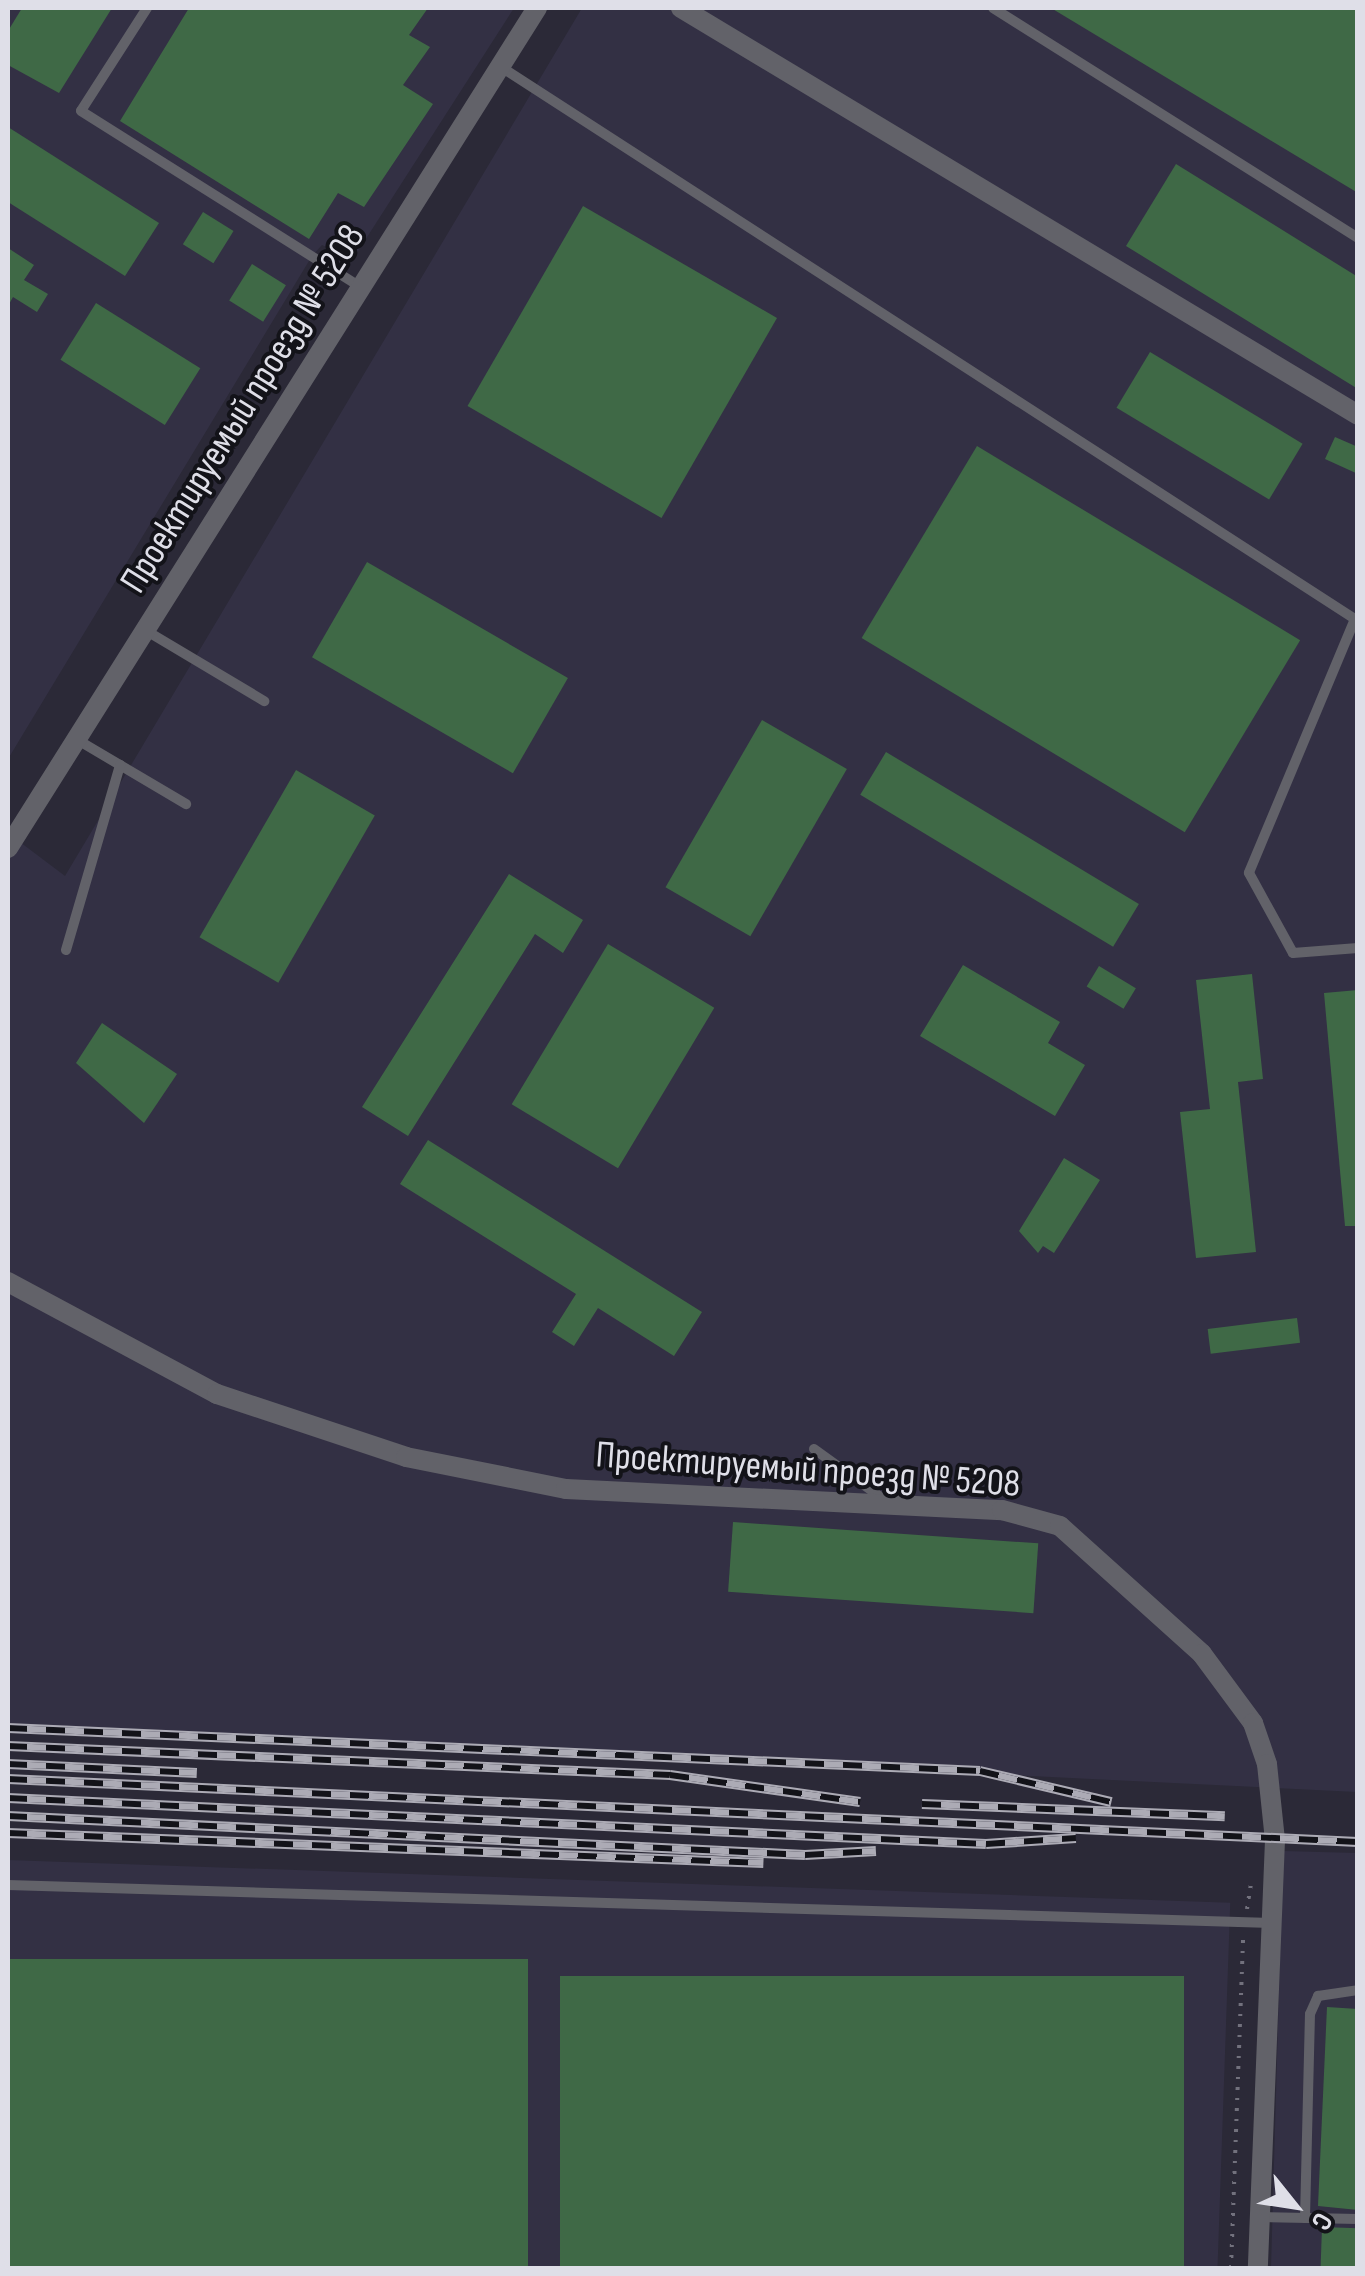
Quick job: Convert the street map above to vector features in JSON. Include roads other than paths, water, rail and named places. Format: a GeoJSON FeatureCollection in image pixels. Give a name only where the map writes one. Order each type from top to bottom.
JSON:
{"type":"FeatureCollection","features":[{"type":"Feature","properties":{"kind":"street","name":"Проектируемый проезд № 5208"},"geometry":{"type":"LineString","coordinates":[[8,848],[537,8]]}},
{"type":"Feature","properties":{"kind":"street"},"geometry":{"type":"LineString","coordinates":[[681,8],[1358,415]]}},
{"type":"Feature","properties":{"kind":"street","name":"Проектируемый проезд № 5208"},"geometry":{"type":"LineString","coordinates":[[8,1282],[216,1394],[406,1457],[566,1489],[1002,1510],[1060,1526],[1202,1654],[1253,1723],[1267,1764],[1272,1922],[1258,2268]]}},
{"type":"Feature","properties":{"kind":"lane"},"geometry":{"type":"LineString","coordinates":[[147,8],[81,111],[361,288]]}},
{"type":"Feature","properties":{"kind":"lane"},"geometry":{"type":"LineString","coordinates":[[993,8],[1358,238]]}},
{"type":"Feature","properties":{"kind":"lane"},"geometry":{"type":"LineString","coordinates":[[500,66],[1354,619],[1249,873],[1293,953],[1358,948]]}},
{"type":"Feature","properties":{"kind":"lane"},"geometry":{"type":"LineString","coordinates":[[145,630],[264,701]]}},
{"type":"Feature","properties":{"kind":"lane"},"geometry":{"type":"LineString","coordinates":[[76,739],[186,804]]}},
{"type":"Feature","properties":{"kind":"lane"},"geometry":{"type":"LineString","coordinates":[[66,950],[120,764]]}},
{"type":"Feature","properties":{"kind":"lane"},"geometry":{"type":"LineString","coordinates":[[814,1448],[890,1504]]}},
{"type":"Feature","properties":{"kind":"lane"},"geometry":{"type":"LineString","coordinates":[[8,1885],[1272,1922]]}},
{"type":"Feature","properties":{"kind":"lane"},"geometry":{"type":"LineString","coordinates":[[1306,2218],[1310,2014],[1318,1996],[1358,1990]]}},
{"type":"Feature","properties":{"kind":"lane"},"geometry":{"type":"LineString","coordinates":[[1260,2216],[1358,2219]]}},
{"type":"Feature","properties":{"kind":"railway"},"geometry":{"type":"LineString","coordinates":[[8,1728],[980,1771],[1111,1802]]}},
{"type":"Feature","properties":{"kind":"railway"},"geometry":{"type":"LineString","coordinates":[[8,1746],[670,1775],[860,1802]]}},
{"type":"Feature","properties":{"kind":"railway"},"geometry":{"type":"LineString","coordinates":[[8,1764],[197,1773]]}},
{"type":"Feature","properties":{"kind":"railway"},"geometry":{"type":"LineString","coordinates":[[8,1779],[1358,1842]]}},
{"type":"Feature","properties":{"kind":"railway"},"geometry":{"type":"LineString","coordinates":[[8,1798],[986,1844],[1076,1838]]}},
{"type":"Feature","properties":{"kind":"railway"},"geometry":{"type":"LineString","coordinates":[[922,1804],[1225,1816]]}},
{"type":"Feature","properties":{"kind":"railway"},"geometry":{"type":"LineString","coordinates":[[8,1816],[805,1855],[876,1851]]}},
{"type":"Feature","properties":{"kind":"railway"},"geometry":{"type":"LineString","coordinates":[[8,1833],[763,1863]]}}]}
